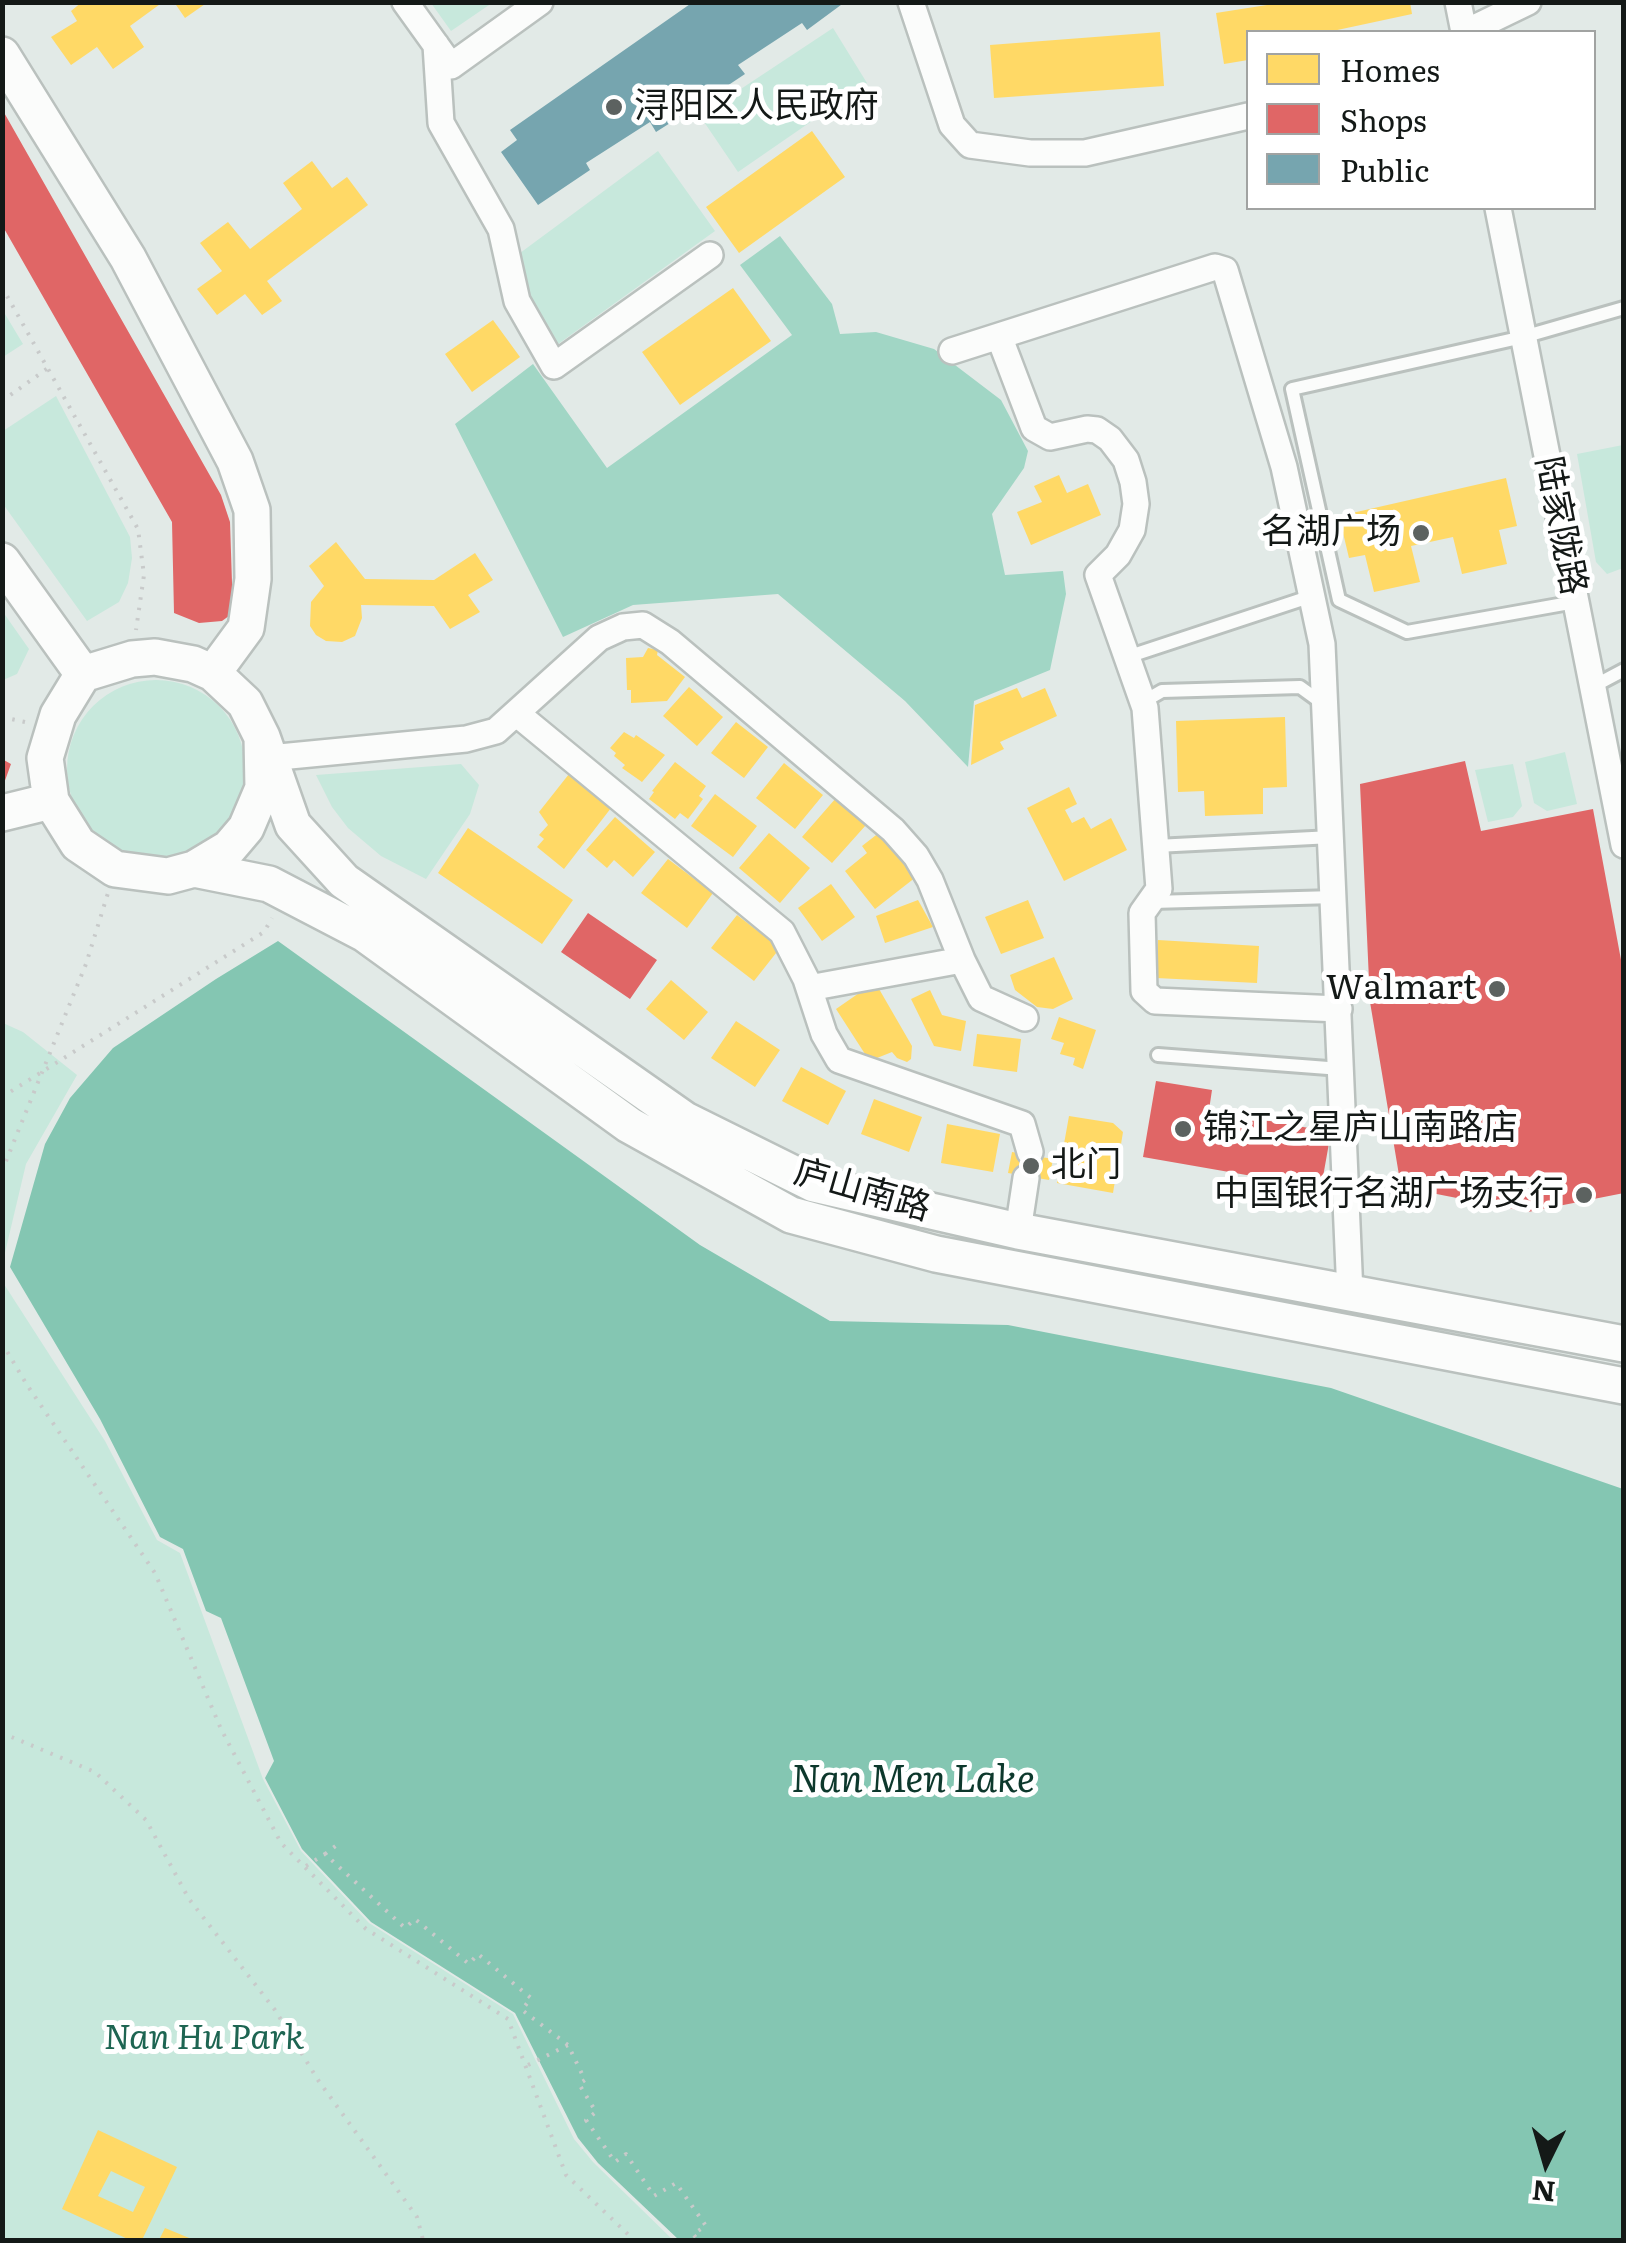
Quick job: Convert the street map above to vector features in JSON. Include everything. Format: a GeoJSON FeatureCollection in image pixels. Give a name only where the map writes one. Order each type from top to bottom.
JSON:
{"type":"FeatureCollection","features":[{"type":"Feature","properties":{"kind":"main road"},"geometry":{"type":"LineString","coordinates":[[2,55],[128,258],[241,477],[252,510],[253,579],[246,628],[212,673]]}},
{"type":"Feature","properties":{"kind":"main road"},"geometry":{"type":"LineString","coordinates":[[2,561],[84,674]]}},
{"type":"Feature","properties":{"kind":"main road"},"geometry":{"type":"LineString","coordinates":[[155,657],[194,664],[212,673],[245,702],[265,747],[264,788],[246,828],[230,848],[194,869],[168,876],[115,870],[78,844],[51,802],[46,758],[58,715],[84,674],[132,659],[155,657]]}},
{"type":"Feature","properties":{"kind":"main road","name":"庐山南路"},"geometry":{"type":"LineString","coordinates":[[265,747],[293,825],[344,881],[685,1120],[814,1184],[1018,1231],[1624,1344]]}},
{"type":"Feature","properties":{"kind":"main road"},"geometry":{"type":"LineString","coordinates":[[2,813],[51,802]]}},
{"type":"Feature","properties":{"kind":"main road","name":"庐山南路"},"geometry":{"type":"LineString","coordinates":[[194,869],[269,884],[365,934],[628,1126],[790,1215],[936,1254],[1624,1386]]}},
{"type":"Feature","properties":{"kind":"street"},"geometry":{"type":"LineString","coordinates":[[405,2],[451,66],[540,2]]}},
{"type":"Feature","properties":{"kind":"street"},"geometry":{"type":"LineString","coordinates":[[911,2],[952,124],[970,145],[1030,154],[1085,153],[1246,116]]}},
{"type":"Feature","properties":{"kind":"street"},"geometry":{"type":"LineString","coordinates":[[1458,2],[1465,30]]}},
{"type":"Feature","properties":{"kind":"street"},"geometry":{"type":"LineString","coordinates":[[1469,30],[1528,2]]}},
{"type":"Feature","properties":{"kind":"street"},"geometry":{"type":"LineString","coordinates":[[436,45],[442,123],[502,229],[517,301],[554,366],[710,255]]}},
{"type":"Feature","properties":{"kind":"street","name":"陆家陇路"},"geometry":{"type":"LineString","coordinates":[[1498,210],[1624,845]]}},
{"type":"Feature","properties":{"kind":"street"},"geometry":{"type":"LineString","coordinates":[[952,351],[1215,267],[1225,270],[1284,467],[1322,644],[1350,1294]]}},
{"type":"Feature","properties":{"kind":"street"},"geometry":{"type":"LineString","coordinates":[[1000,336],[1034,428],[1050,438],[1087,429],[1097,430],[1110,439],[1126,460],[1136,504],[1132,530],[1118,555],[1098,575],[1143,702],[1160,888],[1142,914],[1144,991],[1155,1001],[1339,1009]]}},
{"type":"Feature","properties":{"kind":"street"},"geometry":{"type":"LineString","coordinates":[[265,747],[466,739],[496,731],[599,638],[623,627],[643,626],[670,642],[893,830],[916,856],[930,880],[981,998],[1025,1018]]}},
{"type":"Feature","properties":{"kind":"street"},"geometry":{"type":"LineString","coordinates":[[516,713],[782,932],[809,988],[824,1034],[839,1060],[1022,1124],[1030,1152]]}},
{"type":"Feature","properties":{"kind":"street"},"geometry":{"type":"LineString","coordinates":[[809,988],[962,960]]}},
{"type":"Feature","properties":{"kind":"street"},"geometry":{"type":"LineString","coordinates":[[1018,1231],[1026,1178]]}},
{"type":"Feature","properties":{"kind":"lane"},"geometry":{"type":"LineString","coordinates":[[1575,602],[1408,632],[1338,600],[1292,389],[1523,337],[1624,308]]}},
{"type":"Feature","properties":{"kind":"lane"},"geometry":{"type":"LineString","coordinates":[[1127,656],[1312,596]]}},
{"type":"Feature","properties":{"kind":"lane"},"geometry":{"type":"LineString","coordinates":[[1592,687],[1624,670]]}},
{"type":"Feature","properties":{"kind":"lane"},"geometry":{"type":"LineString","coordinates":[[1143,702],[1162,691],[1300,687],[1325,706]]}},
{"type":"Feature","properties":{"kind":"lane"},"geometry":{"type":"LineString","coordinates":[[1156,846],[1332,836]]}},
{"type":"Feature","properties":{"kind":"lane"},"geometry":{"type":"LineString","coordinates":[[1150,902],[1335,896]]}},
{"type":"Feature","properties":{"kind":"lane"},"geometry":{"type":"LineString","coordinates":[[1158,1055],[1341,1069]]}},
{"type":"Feature","properties":{"kind":"path"},"geometry":{"type":"LineString","coordinates":[[2,287],[138,529],[144,575],[132,659]]}},
{"type":"Feature","properties":{"kind":"path"},"geometry":{"type":"LineString","coordinates":[[2,401],[48,368]]}},
{"type":"Feature","properties":{"kind":"path"},"geometry":{"type":"LineString","coordinates":[[2,1172],[86,964],[115,870]]}},
{"type":"Feature","properties":{"kind":"path"},"geometry":{"type":"LineString","coordinates":[[2,1097],[264,932],[287,893]]}},
{"type":"Feature","properties":{"kind":"path"},"geometry":{"type":"LineString","coordinates":[[2,1344],[155,1573],[221,1729],[281,1843],[309,1864],[366,1929],[508,2019],[566,2175],[634,2240]]}},
{"type":"Feature","properties":{"kind":"path"},"geometry":{"type":"LineString","coordinates":[[2,1733],[95,1772],[146,1820],[189,1899],[275,2010],[318,2080],[417,2217],[423,2240]]}},
{"type":"Feature","properties":{"kind":"path"},"geometry":{"type":"LineString","coordinates":[[309,1864],[341,1842]]}},
{"type":"Feature","properties":{"kind":"path"},"geometry":{"type":"LineString","coordinates":[[325,1854],[405,1928],[414,1918],[468,1964],[478,1954],[531,1998],[522,2010],[568,2045],[585,2080],[579,2084],[596,2112],[586,2120],[615,2162],[626,2154],[654,2196],[676,2183],[706,2226],[693,2234],[698,2240]]}},
{"type":"Feature","properties":{"kind":"path"},"geometry":{"type":"LineString","coordinates":[[527,2066],[568,2045]]}},
{"type":"Feature","properties":{"kind":"green space"},"geometry":{"type":"Polygon","coordinates":[[[431,3],[492,3],[451,31],[431,3]]]}},
{"type":"Feature","properties":{"kind":"green space"},"geometry":{"type":"Polygon","coordinates":[[[833,28],[867,83],[738,172],[700,116],[833,28]]]}},
{"type":"Feature","properties":{"kind":"green space"},"geometry":{"type":"Polygon","coordinates":[[[658,151],[715,231],[554,347],[525,293],[516,256],[658,151]]]}},
{"type":"Feature","properties":{"kind":"green space"},"geometry":{"type":"Polygon","coordinates":[[[2,309],[23,344],[3,357],[2,357],[2,309]]]}},
{"type":"Feature","properties":{"kind":"green space"},"geometry":{"type":"Polygon","coordinates":[[[56,396],[130,537],[128,583],[119,602],[87,621],[3,504],[3,431],[56,396]]]}},
{"type":"Feature","properties":{"kind":"green space"},"geometry":{"type":"Polygon","coordinates":[[[1623,445],[1623,568],[1607,574],[1596,562],[1577,454],[1623,445]]]}},
{"type":"Feature","properties":{"kind":"green space"},"geometry":{"type":"Polygon","coordinates":[[[3,612],[29,649],[17,674],[3,680],[3,612]]]}},
{"type":"Feature","properties":{"kind":"green space"},"geometry":{"type":"Polygon","coordinates":[[[156,680],[190,687],[219,706],[238,735],[245,769],[238,803],[219,832],[190,851],[156,858],[122,851],[93,832],[74,803],[67,769],[74,735],[93,706],[122,687],[156,680]]]}},
{"type":"Feature","properties":{"kind":"green space"},"geometry":{"type":"Polygon","coordinates":[[[1565,752],[1577,804],[1547,811],[1534,803],[1525,762],[1565,752]]]}},
{"type":"Feature","properties":{"kind":"green space"},"geometry":{"type":"Polygon","coordinates":[[[461,764],[479,785],[470,814],[426,879],[381,856],[348,828],[316,775],[461,764]]]}},
{"type":"Feature","properties":{"kind":"green space"},"geometry":{"type":"Polygon","coordinates":[[[1513,764],[1522,806],[1513,817],[1488,822],[1475,770],[1513,764]]]}},
{"type":"Feature","properties":{"kind":"green space"},"geometry":{"type":"Polygon","coordinates":[[[3,1023],[23,1032],[77,1075],[26,1164],[3,1261],[3,1023]]]}},
{"type":"Feature","properties":{"kind":"green space","name":"Nan Hu Park"},"geometry":{"type":"Polygon","coordinates":[[[2,1281],[105,1441],[157,1540],[180,1553],[263,1779],[301,1851],[369,1923],[513,2014],[574,2139],[673,2240],[3,2240],[2,1281]]]}},
{"type":"Feature","properties":{"kind":"shaded area"},"geometry":{"type":"Polygon","coordinates":[[[780,236],[832,304],[840,334],[876,332],[934,349],[1001,400],[1028,451],[1024,468],[992,514],[1005,575],[1063,571],[1066,594],[1050,670],[974,701],[968,767],[905,701],[778,594],[633,605],[563,637],[455,424],[533,364],[607,468],[792,335],[740,265],[780,236]]]}},
{"type":"Feature","properties":{"kind":"water","name":"Nan Men Lake"},"geometry":{"type":"Polygon","coordinates":[[[278,941],[700,1245],[830,1321],[1008,1325],[1331,1388],[1623,1489],[1623,2240],[679,2240],[598,2163],[578,2138],[515,2013],[371,1922],[302,1849],[265,1778],[274,1761],[221,1618],[206,1611],[183,1549],[160,1537],[100,1419],[10,1267],[45,1144],[70,1098],[113,1048],[278,941]]]}},
{"type":"Feature","properties":{"kind":"building: Homes"},"geometry":{"type":"Polygon","coordinates":[[[82,2],[163,2],[130,26],[144,47],[113,69],[97,47],[71,65],[51,37],[77,21],[71,11],[82,2]]]}},
{"type":"Feature","properties":{"kind":"building: Homes"},"geometry":{"type":"Polygon","coordinates":[[[174,2],[208,2],[185,18],[174,2]]]}},
{"type":"Feature","properties":{"kind":"building: Homes"},"geometry":{"type":"Polygon","coordinates":[[[1286,2],[1410,2],[1412,14],[1337,30],[1246,30],[1246,60],[1224,64],[1216,13],[1286,2]]]}},
{"type":"Feature","properties":{"kind":"building: Homes"},"geometry":{"type":"Polygon","coordinates":[[[1160,32],[1164,86],[994,98],[990,45],[1160,32]]]}},
{"type":"Feature","properties":{"kind":"building: Homes"},"geometry":{"type":"Polygon","coordinates":[[[812,131],[845,177],[739,253],[706,207],[812,131]]]}},
{"type":"Feature","properties":{"kind":"building: Homes"},"geometry":{"type":"Polygon","coordinates":[[[312,161],[332,188],[347,177],[368,205],[267,281],[282,301],[262,315],[245,294],[217,315],[197,289],[222,271],[200,243],[228,222],[250,249],[302,209],[283,183],[312,161]]]}},
{"type":"Feature","properties":{"kind":"building: Homes"},"geometry":{"type":"Polygon","coordinates":[[[733,288],[771,341],[680,405],[642,352],[733,288]]]}},
{"type":"Feature","properties":{"kind":"building: Homes"},"geometry":{"type":"Polygon","coordinates":[[[493,320],[520,357],[472,392],[445,354],[493,320]]]}},
{"type":"Feature","properties":{"kind":"building: Homes"},"geometry":{"type":"Polygon","coordinates":[[[1059,475],[1067,493],[1088,484],[1101,515],[1031,545],[1017,512],[1042,502],[1034,486],[1059,475]]]}},
{"type":"Feature","properties":{"kind":"building: Homes","name":"名湖广场"},"geometry":{"type":"Polygon","coordinates":[[[1506,478],[1517,526],[1499,530],[1507,564],[1462,574],[1453,537],[1411,546],[1420,582],[1374,592],[1365,555],[1349,558],[1339,516],[1506,478]]]}},
{"type":"Feature","properties":{"kind":"building: Homes"},"geometry":{"type":"Polygon","coordinates":[[[336,542],[365,579],[434,580],[475,553],[493,580],[468,595],[480,612],[450,629],[434,606],[361,605],[362,618],[355,636],[342,642],[326,641],[310,626],[311,602],[324,586],[309,566],[336,542]]]}},
{"type":"Feature","properties":{"kind":"building: Homes"},"geometry":{"type":"Polygon","coordinates":[[[648,648],[658,650],[657,655],[685,677],[667,701],[631,703],[626,658],[643,657],[648,648]]]}},
{"type":"Feature","properties":{"kind":"building: Homes"},"geometry":{"type":"Polygon","coordinates":[[[689,687],[723,717],[697,746],[663,716],[689,687]]]}},
{"type":"Feature","properties":{"kind":"building: Homes"},"geometry":{"type":"Polygon","coordinates":[[[1017,688],[1022,698],[1045,688],[1057,716],[1000,742],[1004,749],[971,765],[975,705],[1017,688]]]}},
{"type":"Feature","properties":{"kind":"building: Homes"},"geometry":{"type":"Polygon","coordinates":[[[1285,717],[1287,787],[1263,788],[1263,814],[1205,816],[1204,791],[1178,792],[1176,721],[1285,717]]]}},
{"type":"Feature","properties":{"kind":"building: Homes"},"geometry":{"type":"Polygon","coordinates":[[[736,722],[768,747],[744,778],[711,753],[736,722]]]}},
{"type":"Feature","properties":{"kind":"building: Homes"},"geometry":{"type":"Polygon","coordinates":[[[624,732],[634,738],[636,735],[665,755],[642,782],[622,768],[625,765],[610,748],[624,732]]]}},
{"type":"Feature","properties":{"kind":"building: Homes"},"geometry":{"type":"Polygon","coordinates":[[[675,762],[706,786],[699,796],[703,799],[688,819],[680,813],[675,819],[649,799],[675,762]]]}},
{"type":"Feature","properties":{"kind":"building: Homes"},"geometry":{"type":"Polygon","coordinates":[[[784,763],[823,795],[795,829],[756,798],[784,763]]]}},
{"type":"Feature","properties":{"kind":"building: Homes"},"geometry":{"type":"Polygon","coordinates":[[[569,774],[611,808],[564,869],[537,847],[544,839],[539,835],[548,825],[539,812],[569,774]]]}},
{"type":"Feature","properties":{"kind":"building: Homes"},"geometry":{"type":"Polygon","coordinates":[[[1069,787],[1077,804],[1065,810],[1072,823],[1084,817],[1091,829],[1111,818],[1127,850],[1064,881],[1027,808],[1069,787]]]}},
{"type":"Feature","properties":{"kind":"building: Homes"},"geometry":{"type":"Polygon","coordinates":[[[715,794],[757,826],[733,857],[691,826],[715,794]]]}},
{"type":"Feature","properties":{"kind":"building: Homes"},"geometry":{"type":"Polygon","coordinates":[[[836,798],[866,825],[832,863],[802,837],[836,798]]]}},
{"type":"Feature","properties":{"kind":"building: Homes"},"geometry":{"type":"Polygon","coordinates":[[[615,817],[655,852],[633,877],[614,860],[607,868],[586,850],[615,817]]]}},
{"type":"Feature","properties":{"kind":"building: Homes"},"geometry":{"type":"Polygon","coordinates":[[[468,828],[573,900],[542,944],[438,873],[468,828]]]}},
{"type":"Feature","properties":{"kind":"building: Homes"},"geometry":{"type":"Polygon","coordinates":[[[880,832],[916,877],[875,909],[845,871],[867,853],[862,846],[880,832]]]}},
{"type":"Feature","properties":{"kind":"building: Homes"},"geometry":{"type":"Polygon","coordinates":[[[769,833],[810,868],[780,903],[739,868],[769,833]]]}},
{"type":"Feature","properties":{"kind":"building: Homes"},"geometry":{"type":"Polygon","coordinates":[[[668,859],[713,893],[687,928],[641,893],[668,859]]]}},
{"type":"Feature","properties":{"kind":"building: Homes"},"geometry":{"type":"Polygon","coordinates":[[[831,884],[855,917],[822,941],[798,908],[831,884]]]}},
{"type":"Feature","properties":{"kind":"building: Homes"},"geometry":{"type":"Polygon","coordinates":[[[918,900],[933,927],[885,943],[876,916],[918,900]]]}},
{"type":"Feature","properties":{"kind":"building: Homes"},"geometry":{"type":"Polygon","coordinates":[[[1028,900],[1044,938],[1001,954],[985,917],[1028,900]]]}},
{"type":"Feature","properties":{"kind":"building: Homes"},"geometry":{"type":"Polygon","coordinates":[[[737,915],[780,948],[754,981],[711,948],[737,915]]]}},
{"type":"Feature","properties":{"kind":"building: Homes"},"geometry":{"type":"Polygon","coordinates":[[[1158,940],[1259,946],[1257,983],[1156,978],[1158,940]]]}},
{"type":"Feature","properties":{"kind":"building: Homes"},"geometry":{"type":"Polygon","coordinates":[[[1054,957],[1073,999],[1053,1009],[1037,1007],[1015,990],[1010,975],[1054,957]]]}},
{"type":"Feature","properties":{"kind":"building: Homes"},"geometry":{"type":"Polygon","coordinates":[[[671,980],[708,1012],[684,1040],[646,1009],[671,980]]]}},
{"type":"Feature","properties":{"kind":"building: Homes"},"geometry":{"type":"Polygon","coordinates":[[[875,982],[912,1046],[907,1062],[892,1052],[877,1058],[865,1054],[836,1009],[875,982]]]}},
{"type":"Feature","properties":{"kind":"building: Homes"},"geometry":{"type":"Polygon","coordinates":[[[930,990],[942,1015],[966,1021],[961,1051],[934,1046],[911,999],[930,990]]]}},
{"type":"Feature","properties":{"kind":"building: Homes"},"geometry":{"type":"Polygon","coordinates":[[[1059,1017],[1096,1030],[1083,1069],[1073,1065],[1075,1058],[1060,1054],[1064,1043],[1051,1039],[1059,1017]]]}},
{"type":"Feature","properties":{"kind":"building: Homes"},"geometry":{"type":"Polygon","coordinates":[[[736,1021],[780,1050],[755,1087],[711,1058],[736,1021]]]}},
{"type":"Feature","properties":{"kind":"building: Homes"},"geometry":{"type":"Polygon","coordinates":[[[977,1034],[1021,1039],[1017,1072],[973,1066],[977,1034]]]}},
{"type":"Feature","properties":{"kind":"building: Homes"},"geometry":{"type":"Polygon","coordinates":[[[801,1067],[846,1091],[828,1125],[782,1101],[801,1067]]]}},
{"type":"Feature","properties":{"kind":"building: Homes"},"geometry":{"type":"Polygon","coordinates":[[[874,1099],[922,1117],[909,1152],[861,1134],[874,1099]]]}},
{"type":"Feature","properties":{"kind":"building: Homes"},"geometry":{"type":"Polygon","coordinates":[[[1069,1116],[1113,1123],[1123,1132],[1113,1193],[1057,1183],[1069,1116]]]}},
{"type":"Feature","properties":{"kind":"building: Homes"},"geometry":{"type":"Polygon","coordinates":[[[947,1124],[1000,1134],[993,1172],[941,1163],[947,1124]]]}},
{"type":"Feature","properties":{"kind":"building: Homes","name":"北门"},"geometry":{"type":"Polygon","coordinates":[[[1012,1152],[1053,1159],[1049,1180],[1008,1173],[1012,1152]]]}},
{"type":"Feature","properties":{"kind":"building: Homes"},"geometry":{"type":"Polygon","coordinates":[[[98,2130],[177,2167],[142,2240],[130,2240],[62,2209],[98,2130]],[[111,2171],[98,2196],[133,2212],[145,2187],[111,2171]]]}},
{"type":"Feature","properties":{"kind":"building: Homes"},"geometry":{"type":"Polygon","coordinates":[[[165,2228],[194,2240],[159,2240],[165,2228]]]}},
{"type":"Feature","properties":{"kind":"building: Shops"},"geometry":{"type":"Polygon","coordinates":[[[2,109],[221,495],[230,522],[233,613],[222,621],[199,623],[174,613],[172,522],[2,225],[2,109]]]}},
{"type":"Feature","properties":{"kind":"building: Shops"},"geometry":{"type":"Polygon","coordinates":[[[2,759],[11,764],[3,786],[2,785],[2,759]]]}},
{"type":"Feature","properties":{"kind":"building: Shops","name":"Walmart"},"geometry":{"type":"Polygon","coordinates":[[[1465,761],[1481,831],[1593,809],[1624,976],[1624,1193],[1528,1212],[1401,1187],[1370,1002],[1360,784],[1465,761]]]}},
{"type":"Feature","properties":{"kind":"building: Shops"},"geometry":{"type":"Polygon","coordinates":[[[588,913],[657,960],[630,999],[561,952],[588,913]]]}},
{"type":"Feature","properties":{"kind":"building: Shops"},"geometry":{"type":"Polygon","coordinates":[[[1156,1081],[1212,1090],[1209,1110],[1331,1132],[1321,1188],[1143,1157],[1156,1081]]]}},
{"type":"Feature","properties":{"kind":"building: Public","name":"浔阳区人民政府"},"geometry":{"type":"Polygon","coordinates":[[[693,2],[845,2],[807,30],[802,23],[738,65],[745,74],[712,96],[706,88],[683,103],[689,111],[656,132],[650,122],[586,163],[590,170],[538,205],[501,152],[517,140],[510,130],[693,2]]]}},
{"type":"Feature","properties":{"kind":"place","name":"浔阳区人民政府"},"geometry":{"type":"Point","coordinates":[614,107]}},
{"type":"Feature","properties":{"kind":"place","name":"名湖广场"},"geometry":{"type":"Point","coordinates":[1421,533]}},
{"type":"Feature","properties":{"kind":"place","name":"Walmart"},"geometry":{"type":"Point","coordinates":[1497,989]}},
{"type":"Feature","properties":{"kind":"place","name":"锦江之星庐山南路店"},"geometry":{"type":"Point","coordinates":[1183,1129]}},
{"type":"Feature","properties":{"kind":"place","name":"北门"},"geometry":{"type":"Point","coordinates":[1031,1166]}},
{"type":"Feature","properties":{"kind":"place","name":"中国银行名湖广场支行"},"geometry":{"type":"Point","coordinates":[1584,1195]}}]}
